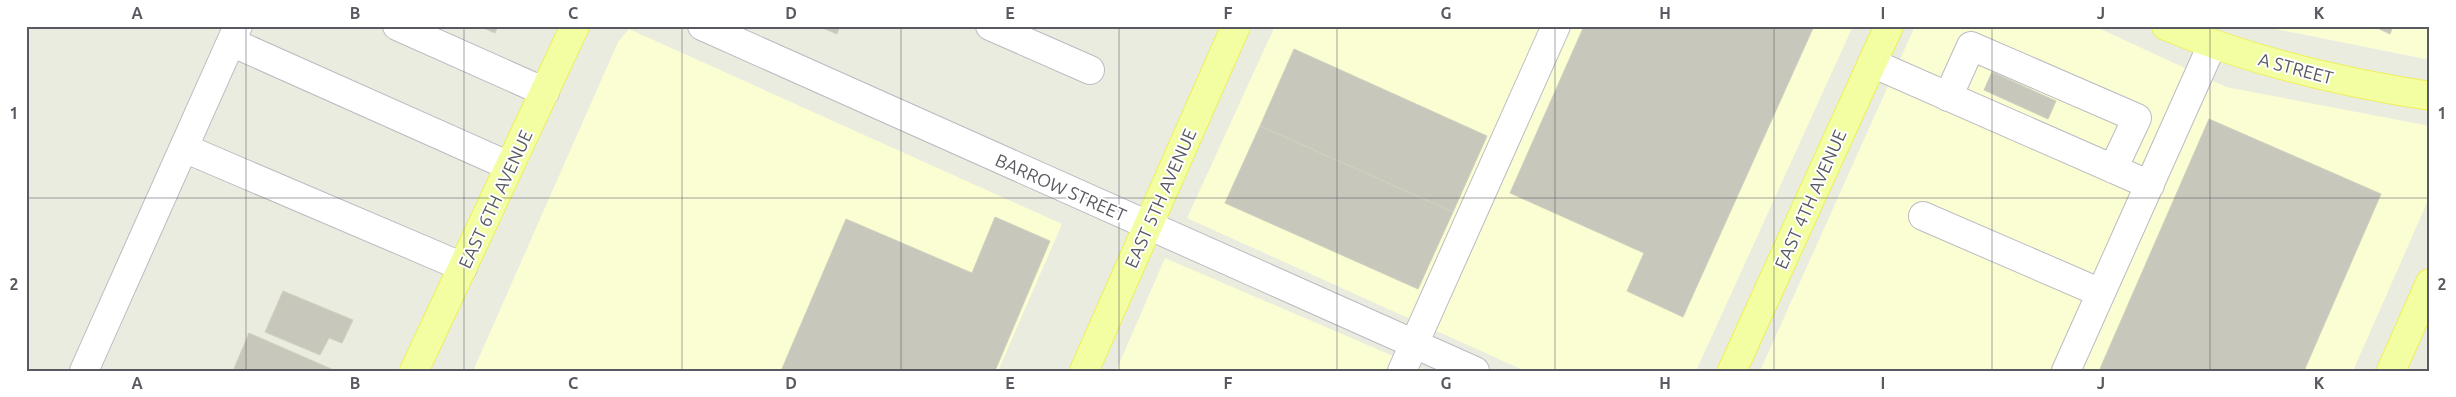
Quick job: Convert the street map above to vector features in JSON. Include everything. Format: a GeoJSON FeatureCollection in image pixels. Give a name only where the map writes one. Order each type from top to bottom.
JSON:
{"type":"FeatureCollection","features":[{"type":"Feature","properties":{"kind":"main road","name":"EAST 6TH AVENUE"},"geometry":{"type":"LineString","coordinates":[[414,371],[546,92],[575,26]]}},
{"type":"Feature","properties":{"kind":"main road","name":"EAST 5TH AVENUE"},"geometry":{"type":"LineString","coordinates":[[1084,371],[1236,26]]}},
{"type":"Feature","properties":{"kind":"main road","name":"EAST 4TH AVENUE"},"geometry":{"type":"LineString","coordinates":[[1732,371],[1889,26]]}},
{"type":"Feature","properties":{"kind":"main road","name":"A STREET"},"geometry":{"type":"LineString","coordinates":[[2166,26],[2212,45],[2322,76],[2430,96]]}},
{"type":"Feature","properties":{"kind":"main road"},"geometry":{"type":"LineString","coordinates":[[2391,371],[2430,282]]}},
{"type":"Feature","properties":{"kind":"street"},"geometry":{"type":"LineString","coordinates":[[397,26],[546,92]]}},
{"type":"Feature","properties":{"kind":"street","name":"BARROW STREET"},"geometry":{"type":"LineString","coordinates":[[702,26],[1475,371]]}},
{"type":"Feature","properties":{"kind":"street"},"geometry":{"type":"LineString","coordinates":[[990,26],[1090,70]]}},
{"type":"Feature","properties":{"kind":"street"},"geometry":{"type":"LineString","coordinates":[[1402,371],[1556,26]]}},
{"type":"Feature","properties":{"kind":"street"},"geometry":{"type":"LineString","coordinates":[[84,371],[234,34],[510,166]]}},
{"type":"Feature","properties":{"kind":"street"},"geometry":{"type":"LineString","coordinates":[[2066,371],[2212,45]]}},
{"type":"Feature","properties":{"kind":"street"},"geometry":{"type":"LineString","coordinates":[[1948,97],[1971,46],[2128,114],[2137,118],[2113,170]]}},
{"type":"Feature","properties":{"kind":"street"},"geometry":{"type":"LineString","coordinates":[[1872,63],[2150,185]]}},
{"type":"Feature","properties":{"kind":"street"},"geometry":{"type":"LineString","coordinates":[[184,148],[463,267]]}},
{"type":"Feature","properties":{"kind":"street"},"geometry":{"type":"LineString","coordinates":[[1923,216],[2101,293]]}},
{"type":"Feature","properties":{"kind":"shaded area"},"geometry":{"type":"Polygon","coordinates":[[[1275,26],[1853,26],[1696,371],[1525,371],[1187,218],[1275,26]]]}},
{"type":"Feature","properties":{"kind":"shaded area"},"geometry":{"type":"Polygon","coordinates":[[[1915,26],[2094,26],[2226,87],[2430,126],[2430,196],[2353,371],[1760,371],[1915,26]]]}},
{"type":"Feature","properties":{"kind":"shaded area"},"geometry":{"type":"Polygon","coordinates":[[[2430,26],[2430,60],[2266,27],[2430,26]]]}},
{"type":"Feature","properties":{"kind":"shaded area"},"geometry":{"type":"Polygon","coordinates":[[[629,29],[1062,224],[998,371],[473,371],[618,42],[629,29]]]}},
{"type":"Feature","properties":{"kind":"shaded area"},"geometry":{"type":"Polygon","coordinates":[[[1165,258],[1428,371],[1116,371],[1165,258]]]}},
{"type":"Feature","properties":{"kind":"building"},"geometry":{"type":"Polygon","coordinates":[[[479,26],[498,26],[495,33],[479,26]]]}},
{"type":"Feature","properties":{"kind":"building"},"geometry":{"type":"Polygon","coordinates":[[[818,26],[840,26],[837,34],[818,26]]]}},
{"type":"Feature","properties":{"kind":"building"},"geometry":{"type":"Polygon","coordinates":[[[1584,26],[1814,26],[1683,317],[1627,291],[1644,253],[1510,193],[1584,26]]]}},
{"type":"Feature","properties":{"kind":"building"},"geometry":{"type":"Polygon","coordinates":[[[2373,26],[2393,26],[2390,34],[2373,26]]]}},
{"type":"Feature","properties":{"kind":"building"},"geometry":{"type":"Polygon","coordinates":[[[1294,49],[1487,136],[1453,212],[1260,126],[1294,49]]]}},
{"type":"Feature","properties":{"kind":"building"},"geometry":{"type":"Polygon","coordinates":[[[1992,72],[2056,101],[2048,119],[1984,90],[1992,72]]]}},
{"type":"Feature","properties":{"kind":"building"},"geometry":{"type":"Polygon","coordinates":[[[2209,119],[2381,194],[2304,371],[2099,371],[2209,119]]]}},
{"type":"Feature","properties":{"kind":"building"},"geometry":{"type":"Polygon","coordinates":[[[1260,126],[1453,212],[1418,289],[1225,203],[1260,126]]]}},
{"type":"Feature","properties":{"kind":"building"},"geometry":{"type":"Polygon","coordinates":[[[995,217],[1050,241],[995,371],[781,371],[846,219],[972,273],[995,217]]]}},
{"type":"Feature","properties":{"kind":"building"},"geometry":{"type":"Polygon","coordinates":[[[283,291],[353,320],[342,343],[329,338],[320,355],[265,332],[283,291]]]}},
{"type":"Feature","properties":{"kind":"building"},"geometry":{"type":"Polygon","coordinates":[[[249,333],[336,371],[233,371],[249,333]]]}}]}
